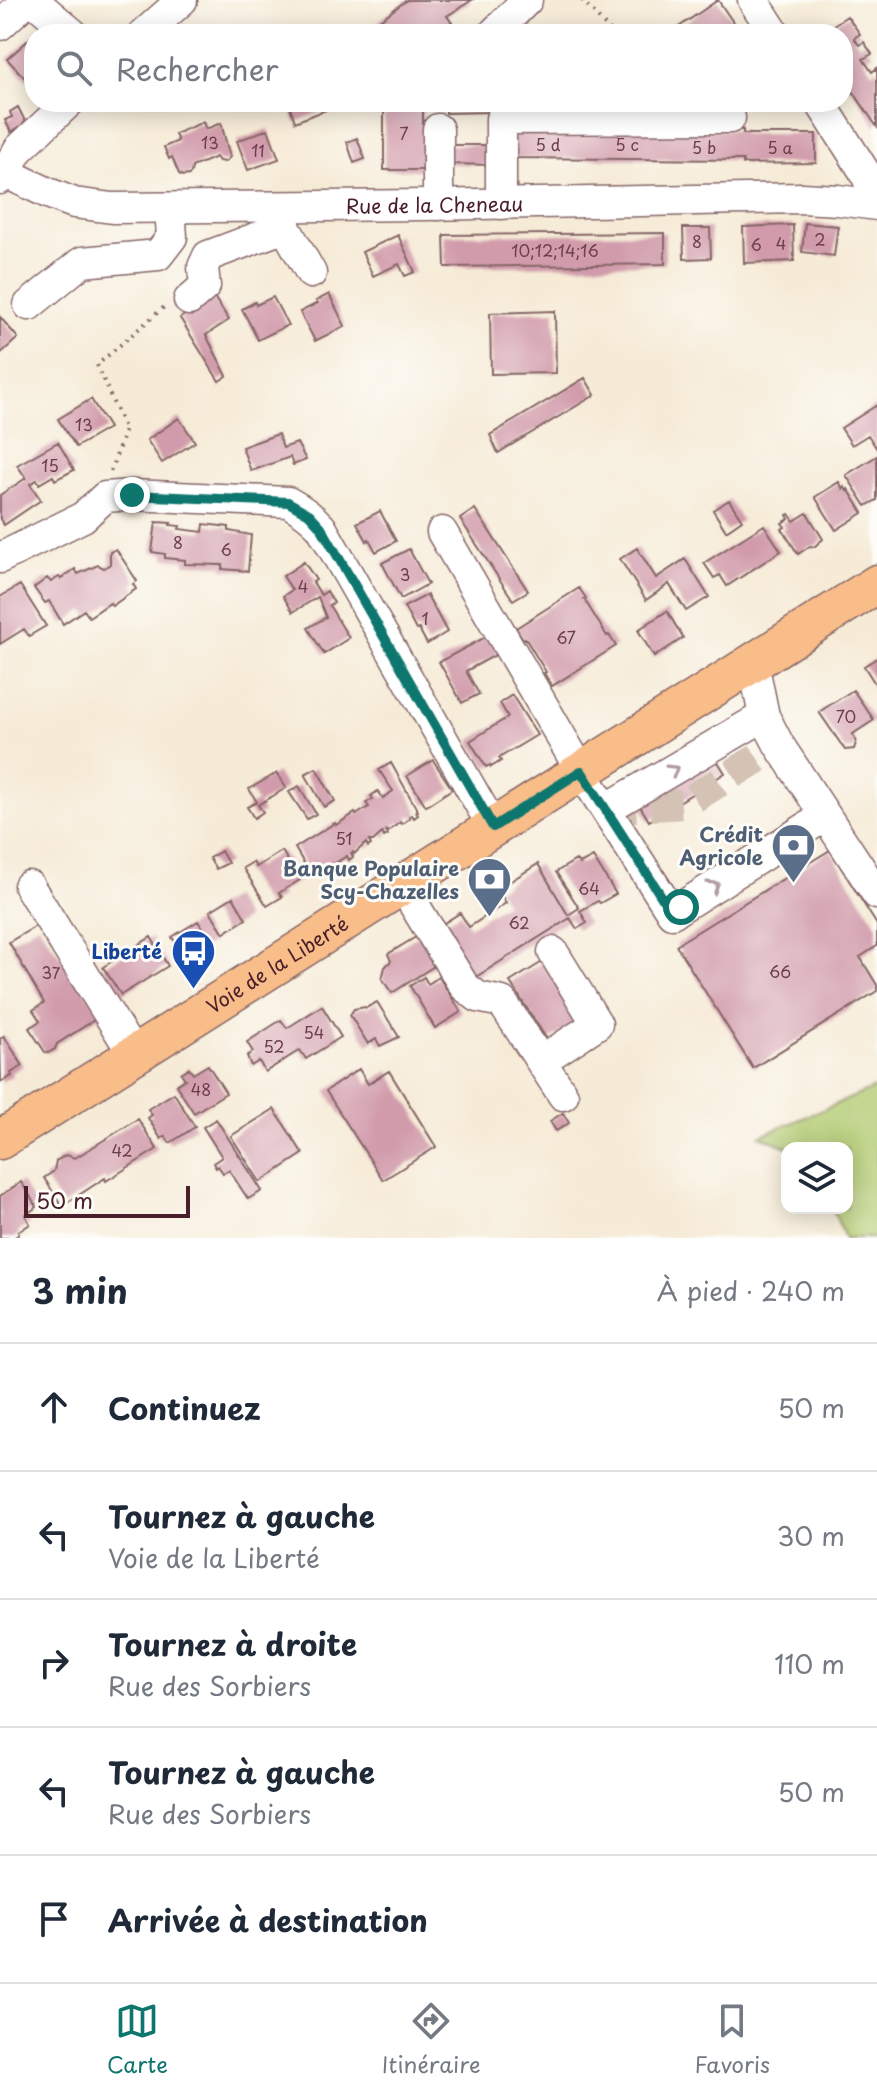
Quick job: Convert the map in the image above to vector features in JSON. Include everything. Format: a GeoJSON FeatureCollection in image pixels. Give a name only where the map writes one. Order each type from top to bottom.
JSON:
{"type":"FeatureCollection","features":[{"type":"Feature","properties":{"kind":"main road","name":"Voie de la Liberté"},"geometry":{"type":"LineString","coordinates":[[0,1140],[877,584]]}},
{"type":"Feature","properties":{"kind":"street"},"geometry":{"type":"LineString","coordinates":[[0,25],[27,0]]}},
{"type":"Feature","properties":{"kind":"street"},"geometry":{"type":"LineString","coordinates":[[33,0],[61,24]]}},
{"type":"Feature","properties":{"kind":"street"},"geometry":{"type":"LineString","coordinates":[[155,24],[182,0]]}},
{"type":"Feature","properties":{"kind":"street"},"geometry":{"type":"LineString","coordinates":[[503,24],[527,0]]}},
{"type":"Feature","properties":{"kind":"street"},"geometry":{"type":"LineString","coordinates":[[753,0],[769,24]]}},
{"type":"Feature","properties":{"kind":"street"},"geometry":{"type":"LineString","coordinates":[[1,173],[19,149],[58,112]]}},
{"type":"Feature","properties":{"kind":"street"},"geometry":{"type":"LineString","coordinates":[[826,112],[866,174],[877,204]]}},
{"type":"Feature","properties":{"kind":"street"},"geometry":{"type":"LineString","coordinates":[[501,204],[501,119],[730,118]]}},
{"type":"Feature","properties":{"kind":"street"},"geometry":{"type":"LineString","coordinates":[[438,129],[438,205]]}},
{"type":"Feature","properties":{"kind":"street","name":"Rue de la Cheneau"},"geometry":{"type":"LineString","coordinates":[[1,173],[74,203],[112,208],[170,208],[285,217],[438,205],[802,198],[877,204]]}},
{"type":"Feature","properties":{"kind":"street"},"geometry":{"type":"LineString","coordinates":[[29,305],[82,262],[158,255],[172,237],[170,208]]}},
{"type":"Feature","properties":{"kind":"street"},"geometry":{"type":"LineString","coordinates":[[180,301],[205,286],[203,267],[208,256],[285,217],[311,273]]}},
{"type":"Feature","properties":{"kind":"street"},"geometry":{"type":"LineString","coordinates":[[0,558],[83,517],[105,497],[132,495],[288,502],[309,514],[321,527],[493,827]]}},
{"type":"Feature","properties":{"kind":"street"},"geometry":{"type":"LineString","coordinates":[[442,532],[581,771],[672,913],[825,816]]}},
{"type":"Feature","properties":{"kind":"street"},"geometry":{"type":"LineString","coordinates":[[753,662],[764,716],[877,894]]}},
{"type":"Feature","properties":{"kind":"street"},"geometry":{"type":"LineString","coordinates":[[606,809],[764,716]]}},
{"type":"Feature","properties":{"kind":"street"},"geometry":{"type":"LineString","coordinates":[[402,885],[464,986],[478,997],[502,1002],[563,1095]]}},
{"type":"Feature","properties":{"kind":"street"},"geometry":{"type":"LineString","coordinates":[[29,886],[134,1055]]}},
{"type":"Feature","properties":{"kind":"street"},"geometry":{"type":"LineString","coordinates":[[541,1061],[597,1024],[553,952]]}},
{"type":"Feature","properties":{"kind":"path"},"geometry":{"type":"LineString","coordinates":[[582,0],[604,24]]}},
{"type":"Feature","properties":{"kind":"path"},"geometry":{"type":"LineString","coordinates":[[105,497],[125,430],[97,365],[180,301]]}},
{"type":"Feature","properties":{"kind":"green space"},"geometry":{"type":"Polygon","coordinates":[[[877,1087],[877,1238],[845,1238],[835,1214],[853,1214],[853,1142],[781,1142],[781,1145],[760,1136],[877,1087]]]}},
{"type":"Feature","properties":{"kind":"building"},"geometry":{"type":"Polygon","coordinates":[[[407,0],[472,0],[447,16],[453,24],[377,22],[407,0]]]}},
{"type":"Feature","properties":{"kind":"building"},"geometry":{"type":"Polygon","coordinates":[[[718,0],[734,24],[683,24],[718,0]]]}},
{"type":"Feature","properties":{"kind":"building"},"geometry":{"type":"Polygon","coordinates":[[[847,16],[853,24],[835,24],[847,16]]]}},
{"type":"Feature","properties":{"kind":"building"},"geometry":{"type":"Polygon","coordinates":[[[853,24],[860,34],[854,38],[859,45],[864,42],[872,54],[863,59],[872,72],[877,68],[877,127],[853,91],[853,24]]]}},
{"type":"Feature","properties":{"kind":"building"},"geometry":{"type":"Polygon","coordinates":[[[24,44],[24,77],[7,59],[24,44]]]}},
{"type":"Feature","properties":{"kind":"building"},"geometry":{"type":"Polygon","coordinates":[[[18,107],[26,123],[11,132],[5,120],[12,117],[10,112],[18,107]]]}},
{"type":"Feature","properties":{"kind":"building"},"geometry":{"type":"Polygon","coordinates":[[[292,112],[321,112],[295,122],[292,112]]]}},
{"type":"Feature","properties":{"kind":"building"},"geometry":{"type":"Polygon","coordinates":[[[384,112],[423,112],[423,128],[430,128],[423,170],[384,170],[384,112]]]}},
{"type":"Feature","properties":{"kind":"building"},"geometry":{"type":"Polygon","coordinates":[[[203,122],[206,129],[221,123],[230,157],[225,162],[216,157],[192,167],[189,175],[183,176],[164,147],[178,141],[175,134],[203,122]]]}},
{"type":"Feature","properties":{"kind":"building"},"geometry":{"type":"Polygon","coordinates":[[[268,129],[279,159],[248,170],[237,141],[268,129]]]}},
{"type":"Feature","properties":{"kind":"building"},"geometry":{"type":"Polygon","coordinates":[[[509,129],[743,130],[743,134],[816,134],[816,163],[509,158],[509,129]]]}},
{"type":"Feature","properties":{"kind":"building"},"geometry":{"type":"Polygon","coordinates":[[[357,138],[365,159],[354,163],[347,142],[357,138]]]}},
{"type":"Feature","properties":{"kind":"building"},"geometry":{"type":"Polygon","coordinates":[[[447,145],[495,145],[495,165],[447,164],[447,145]]]}},
{"type":"Feature","properties":{"kind":"building"},"geometry":{"type":"Polygon","coordinates":[[[805,223],[838,226],[834,256],[802,252],[805,223]]]}},
{"type":"Feature","properties":{"kind":"building"},"geometry":{"type":"Polygon","coordinates":[[[793,225],[794,261],[744,263],[743,227],[793,225]]]}},
{"type":"Feature","properties":{"kind":"building"},"geometry":{"type":"Polygon","coordinates":[[[683,228],[710,228],[711,258],[684,259],[683,228]]]}},
{"type":"Feature","properties":{"kind":"building"},"geometry":{"type":"Polygon","coordinates":[[[665,233],[665,264],[445,267],[444,235],[665,233]]]}},
{"type":"Feature","properties":{"kind":"building"},"geometry":{"type":"Polygon","coordinates":[[[398,235],[415,272],[405,276],[399,264],[373,276],[362,252],[398,235]]]}},
{"type":"Feature","properties":{"kind":"building"},"geometry":{"type":"Polygon","coordinates":[[[329,294],[345,326],[315,341],[300,312],[329,294]]]}},
{"type":"Feature","properties":{"kind":"building"},"geometry":{"type":"Polygon","coordinates":[[[214,297],[229,320],[206,335],[227,376],[219,381],[180,318],[214,297]]]}},
{"type":"Feature","properties":{"kind":"building"},"geometry":{"type":"Polygon","coordinates":[[[273,297],[288,325],[258,340],[242,309],[273,297]]]}},
{"type":"Feature","properties":{"kind":"building"},"geometry":{"type":"Polygon","coordinates":[[[555,311],[556,373],[491,374],[490,313],[555,311]]]}},
{"type":"Feature","properties":{"kind":"building"},"geometry":{"type":"Polygon","coordinates":[[[0,317],[18,338],[0,354],[0,317]]]}},
{"type":"Feature","properties":{"kind":"building"},"geometry":{"type":"Polygon","coordinates":[[[585,378],[595,395],[498,453],[490,435],[585,378]]]}},
{"type":"Feature","properties":{"kind":"building"},"geometry":{"type":"Polygon","coordinates":[[[91,399],[109,428],[76,447],[58,419],[91,399]]]}},
{"type":"Feature","properties":{"kind":"building"},"geometry":{"type":"Polygon","coordinates":[[[877,405],[877,449],[868,435],[852,445],[841,428],[877,405]]]}},
{"type":"Feature","properties":{"kind":"building"},"geometry":{"type":"Polygon","coordinates":[[[179,418],[195,442],[162,463],[147,440],[179,418]]]}},
{"type":"Feature","properties":{"kind":"building"},"geometry":{"type":"Polygon","coordinates":[[[278,434],[283,448],[297,443],[306,460],[293,465],[290,457],[251,471],[242,447],[278,434]]]}},
{"type":"Feature","properties":{"kind":"building"},"geometry":{"type":"Polygon","coordinates":[[[58,442],[74,470],[55,480],[53,476],[39,484],[37,480],[30,484],[41,500],[4,525],[0,519],[0,495],[26,478],[17,465],[58,442]]]}},
{"type":"Feature","properties":{"kind":"building"},"geometry":{"type":"Polygon","coordinates":[[[877,456],[877,500],[866,506],[846,475],[877,456]]]}},
{"type":"Feature","properties":{"kind":"building"},"geometry":{"type":"Polygon","coordinates":[[[839,482],[843,489],[848,489],[863,513],[836,530],[815,497],[839,482]]]}},
{"type":"Feature","properties":{"kind":"building"},"geometry":{"type":"Polygon","coordinates":[[[729,500],[742,520],[726,531],[713,510],[729,500]]]}},
{"type":"Feature","properties":{"kind":"building"},"geometry":{"type":"Polygon","coordinates":[[[475,509],[528,591],[513,600],[460,519],[475,509]]]}},
{"type":"Feature","properties":{"kind":"building"},"geometry":{"type":"Polygon","coordinates":[[[380,511],[396,541],[376,552],[357,523],[380,511]]]}},
{"type":"Feature","properties":{"kind":"building"},"geometry":{"type":"Polygon","coordinates":[[[807,513],[823,539],[798,554],[782,529],[785,527],[782,523],[789,519],[789,514],[794,521],[807,513]]]}},
{"type":"Feature","properties":{"kind":"building"},"geometry":{"type":"Polygon","coordinates":[[[156,522],[203,532],[204,524],[229,527],[229,531],[251,535],[248,571],[222,569],[223,565],[185,564],[185,560],[165,558],[165,554],[152,552],[156,522]]]}},
{"type":"Feature","properties":{"kind":"building"},"geometry":{"type":"Polygon","coordinates":[[[764,525],[781,551],[727,586],[720,575],[714,578],[704,563],[764,525]]]}},
{"type":"Feature","properties":{"kind":"building"},"geometry":{"type":"Polygon","coordinates":[[[637,548],[656,578],[685,559],[709,597],[686,611],[669,584],[646,600],[620,559],[637,548]]]}},
{"type":"Feature","properties":{"kind":"building"},"geometry":{"type":"Polygon","coordinates":[[[116,549],[137,581],[133,584],[136,589],[112,606],[110,603],[89,617],[84,610],[63,624],[49,601],[45,603],[34,588],[47,578],[51,582],[59,577],[61,579],[75,569],[78,574],[98,565],[104,568],[110,564],[110,552],[116,549]]]}},
{"type":"Feature","properties":{"kind":"building"},"geometry":{"type":"Polygon","coordinates":[[[409,549],[428,584],[401,599],[382,563],[409,549]]]}},
{"type":"Feature","properties":{"kind":"building"},"geometry":{"type":"Polygon","coordinates":[[[304,562],[316,580],[313,582],[321,595],[327,591],[334,603],[329,605],[349,638],[324,654],[308,628],[326,617],[318,597],[293,612],[283,596],[292,590],[283,576],[304,562]]]}},
{"type":"Feature","properties":{"kind":"building"},"geometry":{"type":"Polygon","coordinates":[[[20,585],[46,626],[29,636],[24,629],[0,644],[0,597],[20,585]]]}},
{"type":"Feature","properties":{"kind":"building"},"geometry":{"type":"Polygon","coordinates":[[[579,588],[616,646],[552,686],[516,628],[579,588]]]}},
{"type":"Feature","properties":{"kind":"building"},"geometry":{"type":"Polygon","coordinates":[[[427,595],[447,632],[427,644],[404,607],[427,595]]]}},
{"type":"Feature","properties":{"kind":"building"},"geometry":{"type":"Polygon","coordinates":[[[667,611],[683,638],[654,657],[638,630],[667,611]]]}},
{"type":"Feature","properties":{"kind":"building"},"geometry":{"type":"Polygon","coordinates":[[[491,634],[501,652],[466,671],[479,694],[462,703],[439,662],[491,634]]]}},
{"type":"Feature","properties":{"kind":"building"},"geometry":{"type":"Polygon","coordinates":[[[877,658],[877,687],[864,666],[877,658]]]}},
{"type":"Feature","properties":{"kind":"building"},"geometry":{"type":"Polygon","coordinates":[[[853,690],[874,720],[853,734],[854,749],[845,750],[819,712],[853,690]]]}},
{"type":"Feature","properties":{"kind":"building"},"geometry":{"type":"Polygon","coordinates":[[[512,695],[537,735],[499,758],[501,761],[486,767],[470,741],[508,717],[500,703],[512,695]]]}},
{"type":"Feature","properties":{"kind":"building"},"geometry":{"type":"Polygon","coordinates":[[[713,754],[725,773],[649,821],[637,801],[713,754]]]}},
{"type":"Feature","properties":{"kind":"building"},"geometry":{"type":"Polygon","coordinates":[[[433,760],[452,789],[426,806],[407,776],[433,760]]]}},
{"type":"Feature","properties":{"kind":"building"},"geometry":{"type":"Polygon","coordinates":[[[391,763],[418,815],[414,818],[409,816],[402,824],[400,822],[386,831],[388,835],[384,837],[382,833],[369,841],[371,845],[368,847],[366,843],[354,854],[351,853],[353,857],[349,860],[347,856],[312,877],[295,848],[335,823],[369,807],[366,803],[378,791],[383,798],[393,791],[379,770],[391,763]]]}},
{"type":"Feature","properties":{"kind":"building"},"geometry":{"type":"Polygon","coordinates":[[[316,768],[335,801],[324,807],[305,774],[316,768]]]}},
{"type":"Feature","properties":{"kind":"building"},"geometry":{"type":"Polygon","coordinates":[[[277,773],[286,788],[258,805],[263,812],[254,818],[247,807],[257,802],[249,789],[277,773]]]}},
{"type":"Feature","properties":{"kind":"building"},"geometry":{"type":"Polygon","coordinates":[[[299,786],[316,814],[307,819],[289,792],[299,786]]]}},
{"type":"Feature","properties":{"kind":"building"},"geometry":{"type":"Polygon","coordinates":[[[830,850],[877,925],[877,946],[860,957],[877,985],[877,991],[753,1068],[676,945],[830,850]]]}},
{"type":"Feature","properties":{"kind":"building"},"geometry":{"type":"Polygon","coordinates":[[[221,851],[228,863],[216,869],[209,858],[221,851]]]}},
{"type":"Feature","properties":{"kind":"building"},"geometry":{"type":"Polygon","coordinates":[[[282,851],[300,880],[279,893],[282,897],[267,906],[243,868],[253,862],[256,867],[282,851]]]}},
{"type":"Feature","properties":{"kind":"building"},"geometry":{"type":"Polygon","coordinates":[[[593,857],[616,894],[580,911],[587,923],[577,929],[570,918],[471,980],[438,927],[460,913],[469,927],[506,903],[498,889],[538,864],[568,915],[579,908],[556,872],[576,860],[580,864],[593,857]]]}},
{"type":"Feature","properties":{"kind":"building"},"geometry":{"type":"Polygon","coordinates":[[[233,897],[246,919],[224,933],[210,911],[233,897]]]}},
{"type":"Feature","properties":{"kind":"building"},"geometry":{"type":"Polygon","coordinates":[[[198,921],[212,943],[188,957],[172,937],[198,921]]]}},
{"type":"Feature","properties":{"kind":"building"},"geometry":{"type":"Polygon","coordinates":[[[38,925],[102,1015],[48,1053],[29,1028],[40,1021],[33,1010],[44,1003],[9,942],[38,925]]]}},
{"type":"Feature","properties":{"kind":"building"},"geometry":{"type":"Polygon","coordinates":[[[424,932],[442,961],[392,993],[382,979],[385,967],[391,961],[388,954],[424,932]]]}},
{"type":"Feature","properties":{"kind":"building"},"geometry":{"type":"Polygon","coordinates":[[[151,937],[168,966],[121,995],[103,967],[151,937]]]}},
{"type":"Feature","properties":{"kind":"building"},"geometry":{"type":"Polygon","coordinates":[[[544,961],[581,1020],[548,1041],[510,982],[544,961]]]}},
{"type":"Feature","properties":{"kind":"building"},"geometry":{"type":"Polygon","coordinates":[[[424,977],[428,984],[439,977],[461,1012],[435,1028],[410,986],[424,977]]]}},
{"type":"Feature","properties":{"kind":"building"},"geometry":{"type":"Polygon","coordinates":[[[377,1002],[399,1037],[380,1046],[376,1039],[368,1044],[350,1015],[354,1009],[366,1008],[377,1002]]]}},
{"type":"Feature","properties":{"kind":"building"},"geometry":{"type":"Polygon","coordinates":[[[322,1006],[341,1037],[306,1059],[300,1050],[265,1072],[259,1061],[251,1066],[247,1056],[253,1052],[247,1042],[281,1020],[287,1028],[322,1006]]]}},
{"type":"Feature","properties":{"kind":"building"},"geometry":{"type":"Polygon","coordinates":[[[4,1036],[23,1066],[1,1082],[0,1039],[4,1036]]]}},
{"type":"Feature","properties":{"kind":"building"},"geometry":{"type":"Polygon","coordinates":[[[208,1065],[226,1093],[194,1113],[176,1085],[185,1079],[181,1073],[189,1068],[193,1074],[208,1065]]]}},
{"type":"Feature","properties":{"kind":"building"},"geometry":{"type":"Polygon","coordinates":[[[359,1069],[368,1084],[389,1071],[436,1147],[383,1180],[326,1091],[359,1069]]]}},
{"type":"Feature","properties":{"kind":"building"},"geometry":{"type":"Polygon","coordinates":[[[174,1093],[195,1127],[170,1143],[165,1136],[161,1139],[148,1118],[152,1115],[148,1109],[174,1093]]]}},
{"type":"Feature","properties":{"kind":"building"},"geometry":{"type":"Polygon","coordinates":[[[274,1109],[303,1154],[260,1182],[231,1136],[274,1109]]]}},
{"type":"Feature","properties":{"kind":"building"},"geometry":{"type":"Polygon","coordinates":[[[563,1113],[569,1123],[556,1131],[550,1121],[563,1113]]]}},
{"type":"Feature","properties":{"kind":"building"},"geometry":{"type":"Polygon","coordinates":[[[138,1119],[157,1149],[62,1206],[44,1178],[54,1171],[56,1161],[66,1155],[75,1158],[138,1119]]]}},
{"type":"Feature","properties":{"kind":"building"},"geometry":{"type":"Polygon","coordinates":[[[216,1119],[262,1191],[248,1199],[229,1170],[223,1173],[213,1163],[222,1157],[203,1127],[216,1119]]]}},
{"type":"Feature","properties":{"kind":"building"},"geometry":{"type":"Polygon","coordinates":[[[21,1182],[37,1207],[25,1215],[30,1224],[19,1234],[14,1238],[0,1238],[0,1196],[21,1182]]]}},
{"type":"Feature","properties":{"kind":"tunnel"},"geometry":{"type":"LineString","coordinates":[[606,809],[684,804],[779,745]]}},
{"type":"Feature","properties":{"kind":"place","name":"Crédit Agricole"},"geometry":{"type":"Point","coordinates":[794,884]}},
{"type":"Feature","properties":{"kind":"place","name":"Banque Populaire Scy-Chazelles"},"geometry":{"type":"Point","coordinates":[490,919]}},
{"type":"Feature","properties":{"kind":"place","name":"Liberté"},"geometry":{"type":"Point","coordinates":[193,990]}},
{"type":"Feature","properties":{"kind":"route"},"geometry":{"type":"LineString","coordinates":[[132,495],[288,502],[309,514],[321,527],[493,827],[581,771],[672,913],[681,907]]}}]}
